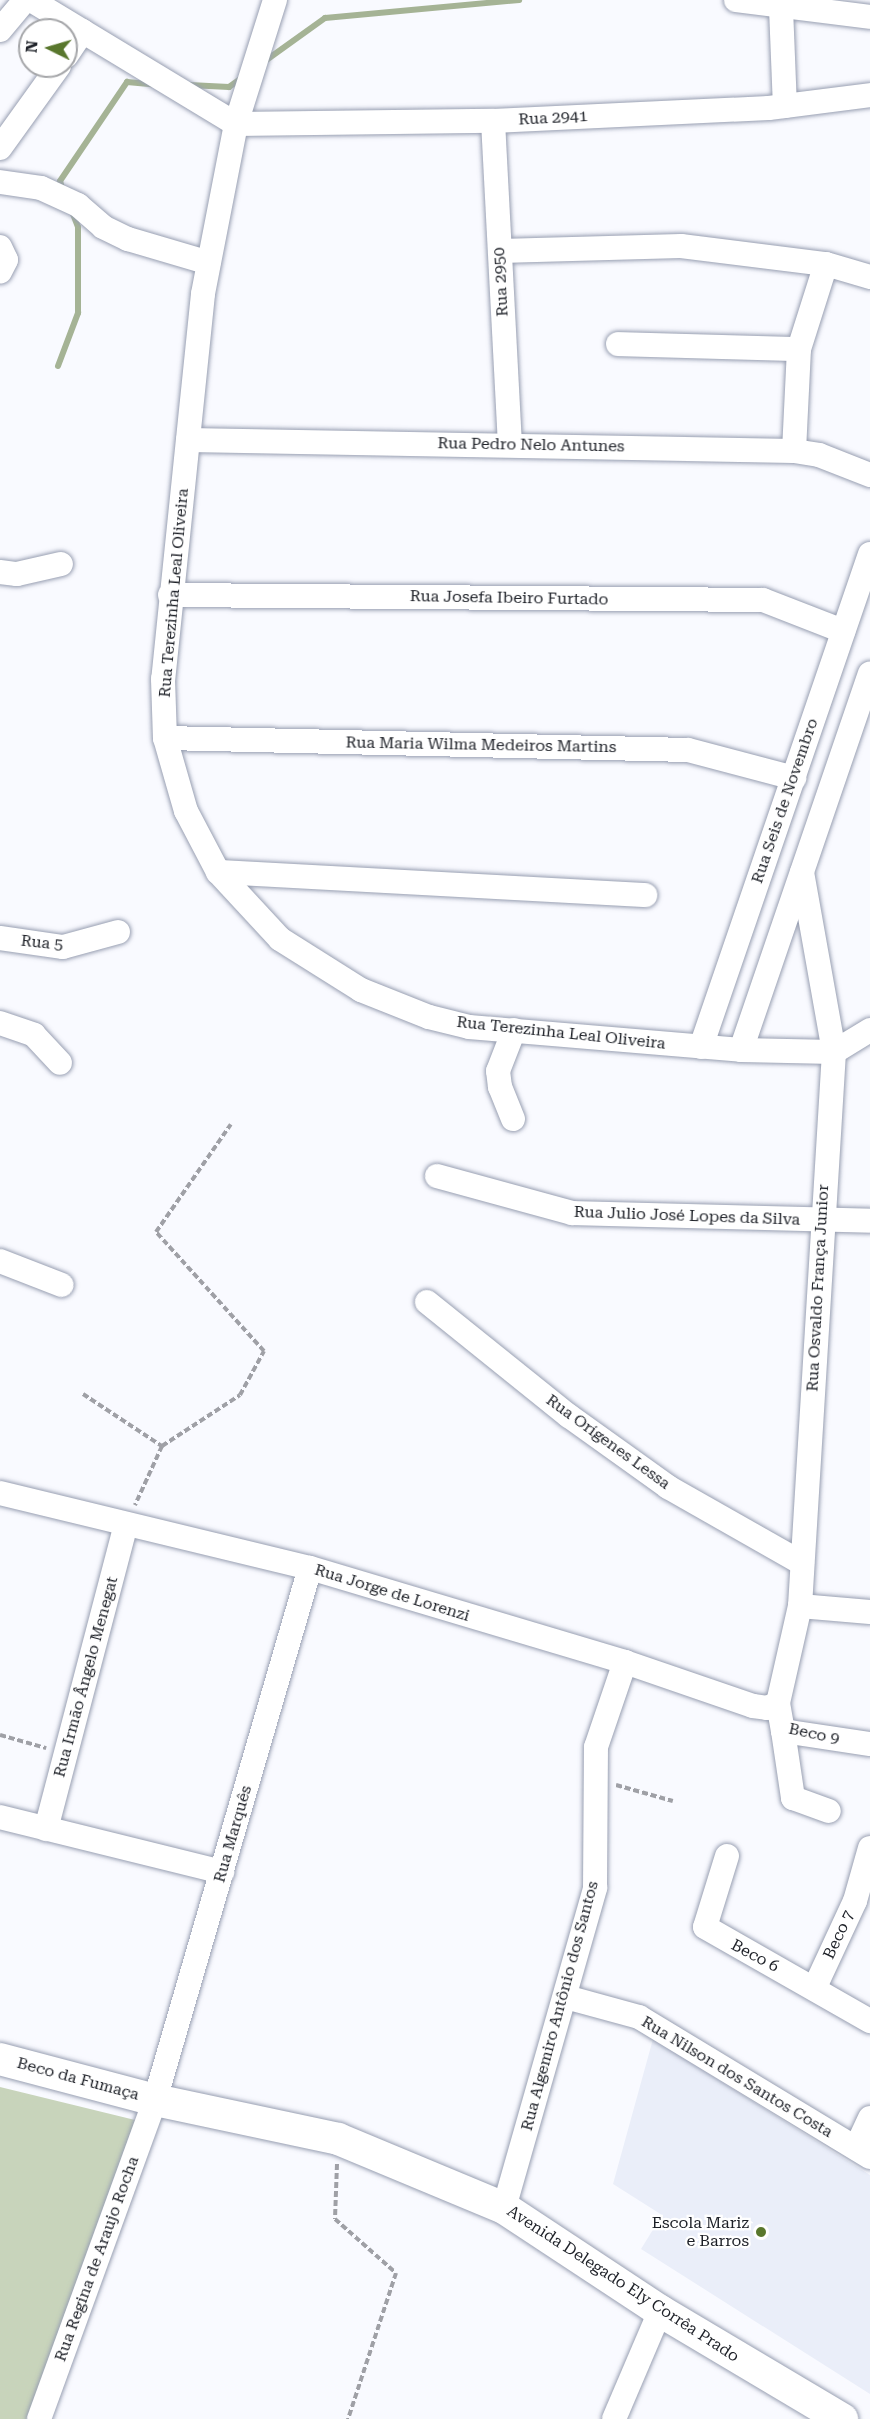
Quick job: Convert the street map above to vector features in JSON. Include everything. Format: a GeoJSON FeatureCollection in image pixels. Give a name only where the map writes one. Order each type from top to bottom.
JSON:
{"type":"FeatureCollection","features":[{"type":"Feature","properties":{"kind":"main road","name":"Beco da Fumaça"},"geometry":{"type":"LineString","coordinates":[[0,2059],[155,2100]]}},
{"type":"Feature","properties":{"kind":"main road","name":"Avenida Delegado Ely Corrêa Prado"},"geometry":{"type":"LineString","coordinates":[[155,2100],[338,2139],[504,2208],[660,2311],[842,2419]]}},
{"type":"Feature","properties":{"kind":"street"},"geometry":{"type":"LineString","coordinates":[[0,30],[26,0]]}},
{"type":"Feature","properties":{"kind":"street"},"geometry":{"type":"LineString","coordinates":[[31,0],[236,124]]}},
{"type":"Feature","properties":{"kind":"street","name":"Rua Terezinha Leal Oliveira"},"geometry":{"type":"LineString","coordinates":[[275,0],[236,124],[209,262],[170,595],[163,679],[165,738],[186,811],[218,872],[280,939],[361,990],[429,1017],[469,1027],[741,1050],[834,1052]]}},
{"type":"Feature","properties":{"kind":"street"},"geometry":{"type":"LineString","coordinates":[[736,0],[781,8],[870,17]]}},
{"type":"Feature","properties":{"kind":"street"},"geometry":{"type":"LineString","coordinates":[[781,8],[785,106]]}},
{"type":"Feature","properties":{"kind":"street"},"geometry":{"type":"LineString","coordinates":[[78,39],[83,32]]}},
{"type":"Feature","properties":{"kind":"street"},"geometry":{"type":"LineString","coordinates":[[0,148],[50,78]]}},
{"type":"Feature","properties":{"kind":"street","name":"Rua 2941"},"geometry":{"type":"LineString","coordinates":[[236,124],[493,121],[785,106],[870,95]]}},
{"type":"Feature","properties":{"kind":"street","name":"Rua 2950"},"geometry":{"type":"LineString","coordinates":[[493,121],[510,444]]}},
{"type":"Feature","properties":{"kind":"street"},"geometry":{"type":"LineString","coordinates":[[0,182],[41,188],[78,205],[103,227],[128,239],[209,262]]}},
{"type":"Feature","properties":{"kind":"street"},"geometry":{"type":"LineString","coordinates":[[500,251],[681,246],[826,264],[870,277]]}},
{"type":"Feature","properties":{"kind":"street"},"geometry":{"type":"LineString","coordinates":[[0,248],[6,260],[0,272]]}},
{"type":"Feature","properties":{"kind":"street"},"geometry":{"type":"LineString","coordinates":[[794,452],[799,348],[826,264]]}},
{"type":"Feature","properties":{"kind":"street"},"geometry":{"type":"LineString","coordinates":[[618,344],[799,348]]}},
{"type":"Feature","properties":{"kind":"street","name":"Rua Pedro Nelo Antunes"},"geometry":{"type":"LineString","coordinates":[[188,440],[510,444],[794,452],[819,455],[870,475]]}},
{"type":"Feature","properties":{"kind":"street","name":"Rua Seis de Novembro"},"geometry":{"type":"LineString","coordinates":[[701,1047],[870,554]]}},
{"type":"Feature","properties":{"kind":"street"},"geometry":{"type":"LineString","coordinates":[[0,572],[17,574],[61,564]]}},
{"type":"Feature","properties":{"kind":"street","name":"Rua Josefa Ibeiro Furtado"},"geometry":{"type":"LineString","coordinates":[[170,595],[763,600],[843,631]]}},
{"type":"Feature","properties":{"kind":"street"},"geometry":{"type":"LineString","coordinates":[[741,1050],[870,674]]}},
{"type":"Feature","properties":{"kind":"street","name":"Rua Maria Wilma Medeiros Martins"},"geometry":{"type":"LineString","coordinates":[[165,738],[688,750],[794,778]]}},
{"type":"Feature","properties":{"kind":"street"},"geometry":{"type":"LineString","coordinates":[[218,872],[645,895]]}},
{"type":"Feature","properties":{"kind":"street","name":"Rua Osvaldo França Junior"},"geometry":{"type":"LineString","coordinates":[[778,1703],[800,1606],[821,1220],[834,1052],[802,872]]}},
{"type":"Feature","properties":{"kind":"street","name":"Rua 5"},"geometry":{"type":"LineString","coordinates":[[0,938],[63,947],[118,932]]}},
{"type":"Feature","properties":{"kind":"street"},"geometry":{"type":"LineString","coordinates":[[0,1023],[34,1035],[60,1063]]}},
{"type":"Feature","properties":{"kind":"street"},"geometry":{"type":"LineString","coordinates":[[513,1119],[500,1087],[498,1071],[514,1030]]}},
{"type":"Feature","properties":{"kind":"street"},"geometry":{"type":"LineString","coordinates":[[834,1052],[870,1030]]}},
{"type":"Feature","properties":{"kind":"street","name":"Rua Julio José Lopes da Silva"},"geometry":{"type":"LineString","coordinates":[[438,1176],[572,1213],[870,1221]]}},
{"type":"Feature","properties":{"kind":"street"},"geometry":{"type":"LineString","coordinates":[[0,1260],[62,1285]]}},
{"type":"Feature","properties":{"kind":"street","name":"Rua Orígenes Lessa"},"geometry":{"type":"LineString","coordinates":[[427,1302],[569,1416],[668,1487],[802,1563]]}},
{"type":"Feature","properties":{"kind":"street","name":"Rua Jorge de Lorenzi"},"geometry":{"type":"LineString","coordinates":[[0,1493],[310,1568],[625,1662],[753,1706],[767,1708],[778,1703]]}},
{"type":"Feature","properties":{"kind":"street","name":"Rua Irmão Ângelo Menegat"},"geometry":{"type":"LineString","coordinates":[[46,1829],[126,1525]]}},
{"type":"Feature","properties":{"kind":"street","name":"Rua Marquês"},"geometry":{"type":"LineString","coordinates":[[155,2100],[310,1568]]}},
{"type":"Feature","properties":{"kind":"street"},"geometry":{"type":"LineString","coordinates":[[800,1606],[870,1611]]}},
{"type":"Feature","properties":{"kind":"street","name":"Rua Algemiro Antônio dos Santos"},"geometry":{"type":"LineString","coordinates":[[504,2208],[595,1888],[598,1736],[625,1662]]}},
{"type":"Feature","properties":{"kind":"street","name":"Beco 9"},"geometry":{"type":"LineString","coordinates":[[778,1703],[783,1731],[870,1744]]}},
{"type":"Feature","properties":{"kind":"street"},"geometry":{"type":"LineString","coordinates":[[783,1731],[793,1798],[829,1811]]}},
{"type":"Feature","properties":{"kind":"street"},"geometry":{"type":"LineString","coordinates":[[0,1816],[222,1872]]}},
{"type":"Feature","properties":{"kind":"street","name":"Beco 7"},"geometry":{"type":"LineString","coordinates":[[814,1988],[855,1901],[870,1848]]}},
{"type":"Feature","properties":{"kind":"street","name":"Beco 6"},"geometry":{"type":"LineString","coordinates":[[727,1856],[705,1927],[870,2021]]}},
{"type":"Feature","properties":{"kind":"street","name":"Rua Nilson dos Santos Costa"},"geometry":{"type":"LineString","coordinates":[[566,1996],[639,2017],[863,2152]]}},
{"type":"Feature","properties":{"kind":"street","name":"Rua Regina de Araujo Rocha"},"geometry":{"type":"LineString","coordinates":[[39,2419],[155,2100]]}},
{"type":"Feature","properties":{"kind":"street"},"geometry":{"type":"LineString","coordinates":[[863,2152],[870,2118]]}},
{"type":"Feature","properties":{"kind":"street"},"geometry":{"type":"LineString","coordinates":[[614,2419],[660,2311]]}},
{"type":"Feature","properties":{"kind":"path"},"geometry":{"type":"LineString","coordinates":[[126,1525],[162,1446],[240,1395],[264,1351],[156,1232],[231,1124]]}},
{"type":"Feature","properties":{"kind":"path"},"geometry":{"type":"LineString","coordinates":[[83,1394],[162,1446]]}},
{"type":"Feature","properties":{"kind":"path"},"geometry":{"type":"LineString","coordinates":[[0,1736],[66,1754]]}},
{"type":"Feature","properties":{"kind":"path"},"geometry":{"type":"LineString","coordinates":[[596,1778],[672,1801]]}},
{"type":"Feature","properties":{"kind":"path"},"geometry":{"type":"LineString","coordinates":[[338,2139],[335,2219],[396,2273],[348,2419]]}},
{"type":"Feature","properties":{"kind":"shaded area","name":"Escola Mariz e Barros"},"geometry":{"type":"Polygon","coordinates":[[[653,2039],[870,2175],[870,2394],[641,2249],[662,2215],[613,2184],[653,2039]]]}},
{"type":"Feature","properties":{"kind":"green space"},"geometry":{"type":"Polygon","coordinates":[[[0,2087],[135,2120],[27,2419],[0,2419],[0,2087]]]}},
{"type":"Feature","properties":{"kind":"waterway"},"geometry":{"type":"LineString","coordinates":[[265,61],[325,18],[519,0]]}},
{"type":"Feature","properties":{"kind":"waterway"},"geometry":{"type":"LineString","coordinates":[[189,85],[229,87],[242,78]]}},
{"type":"Feature","properties":{"kind":"waterway"},"geometry":{"type":"LineString","coordinates":[[63,191],[60,181],[127,82],[152,84]]}},
{"type":"Feature","properties":{"kind":"waterway"},"geometry":{"type":"LineString","coordinates":[[58,366],[78,313],[78,227],[72,211]]}},
{"type":"Feature","properties":{"kind":"place","name":"Escola Mariz e Barros"},"geometry":{"type":"Point","coordinates":[761,2232]}}]}
